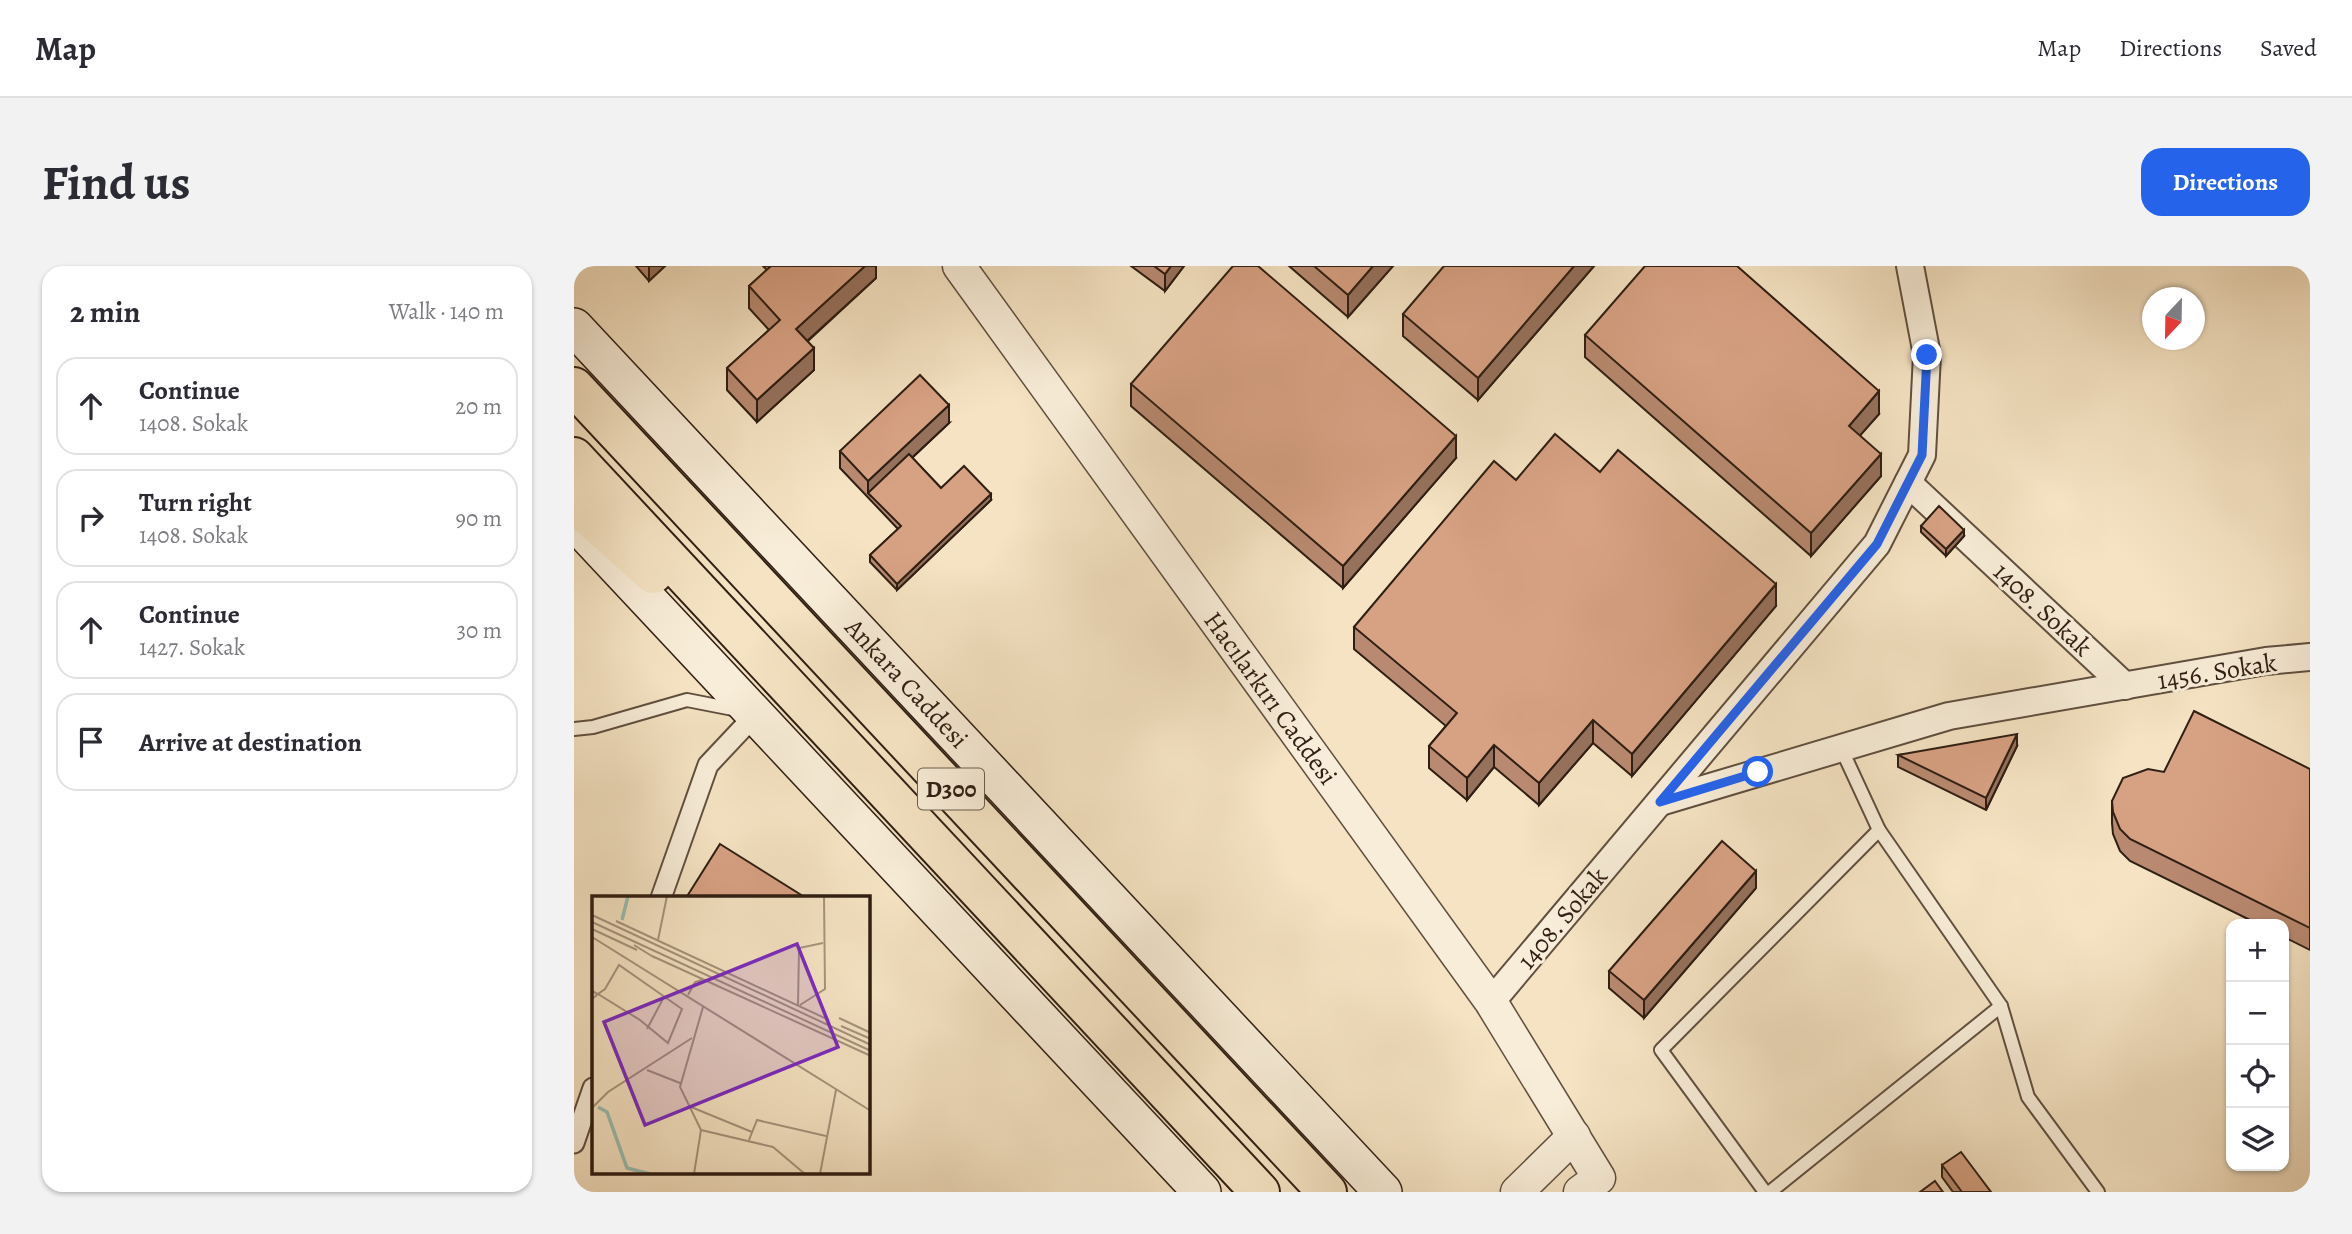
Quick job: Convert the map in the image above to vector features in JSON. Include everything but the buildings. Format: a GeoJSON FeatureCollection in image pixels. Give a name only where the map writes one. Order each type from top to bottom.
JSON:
{"type":"FeatureCollection","features":[{"type":"Feature","properties":{"kind":"highway","name":"Ankara Caddesi"},"geometry":{"type":"LineString","coordinates":[[574,387],[1327,1192]]}},
{"type":"Feature","properties":{"kind":"highway","name":"D300"},"geometry":{"type":"LineString","coordinates":[[574,457],[1260,1192]]}},
{"type":"Feature","properties":{"kind":"highway"},"geometry":{"type":"LineString","coordinates":[[574,503],[838,740]]}},
{"type":"Feature","properties":{"kind":"main road","name":"Ankara Caddesi"},"geometry":{"type":"LineString","coordinates":[[574,327],[1383,1192]]}},
{"type":"Feature","properties":{"kind":"main road"},"geometry":{"type":"LineString","coordinates":[[574,521],[1202,1192]]}},
{"type":"Feature","properties":{"kind":"street","name":"Hacılarkırı Caddesi"},"geometry":{"type":"LineString","coordinates":[[959,266],[1491,1002],[1574,1136],[1596,1187]]}},
{"type":"Feature","properties":{"kind":"street"},"geometry":{"type":"LineString","coordinates":[[1908,482],[1922,455],[1927,355],[1909,268]]}},
{"type":"Feature","properties":{"kind":"street","name":"1408. Sokak"},"geometry":{"type":"LineString","coordinates":[[1491,1002],[1877,544],[1908,482],[2124,686]]}},
{"type":"Feature","properties":{"kind":"street","name":"1456. Sokak"},"geometry":{"type":"LineString","coordinates":[[2124,686],[2266,661],[2310,657]]}},
{"type":"Feature","properties":{"kind":"street","name":"1408. Sokak"},"geometry":{"type":"LineString","coordinates":[[1660,802],[1949,716],[2124,686]]}},
{"type":"Feature","properties":{"kind":"street"},"geometry":{"type":"LineString","coordinates":[[662,896],[708,765],[755,714]]}},
{"type":"Feature","properties":{"kind":"street"},"geometry":{"type":"LineString","coordinates":[[574,1143],[592,1091]]}},
{"type":"Feature","properties":{"kind":"street"},"geometry":{"type":"LineString","coordinates":[[1517,1192],[1574,1136]]}},
{"type":"Feature","properties":{"kind":"lane"},"geometry":{"type":"LineString","coordinates":[[574,729],[593,727],[687,700],[755,714]]}},
{"type":"Feature","properties":{"kind":"lane"},"geometry":{"type":"LineString","coordinates":[[1841,748],[1879,830],[2001,1006],[2028,1097],[2098,1192]]}},
{"type":"Feature","properties":{"kind":"lane"},"geometry":{"type":"LineString","coordinates":[[1765,1192],[1661,1050],[1879,830]]}},
{"type":"Feature","properties":{"kind":"lane"},"geometry":{"type":"LineString","coordinates":[[1770,1192],[2001,1006]]}},
{"type":"Feature","properties":{"kind":"route"},"geometry":{"type":"LineString","coordinates":[[1758,772],[1660,802],[1877,544],[1922,455],[1927,355]]}}]}
